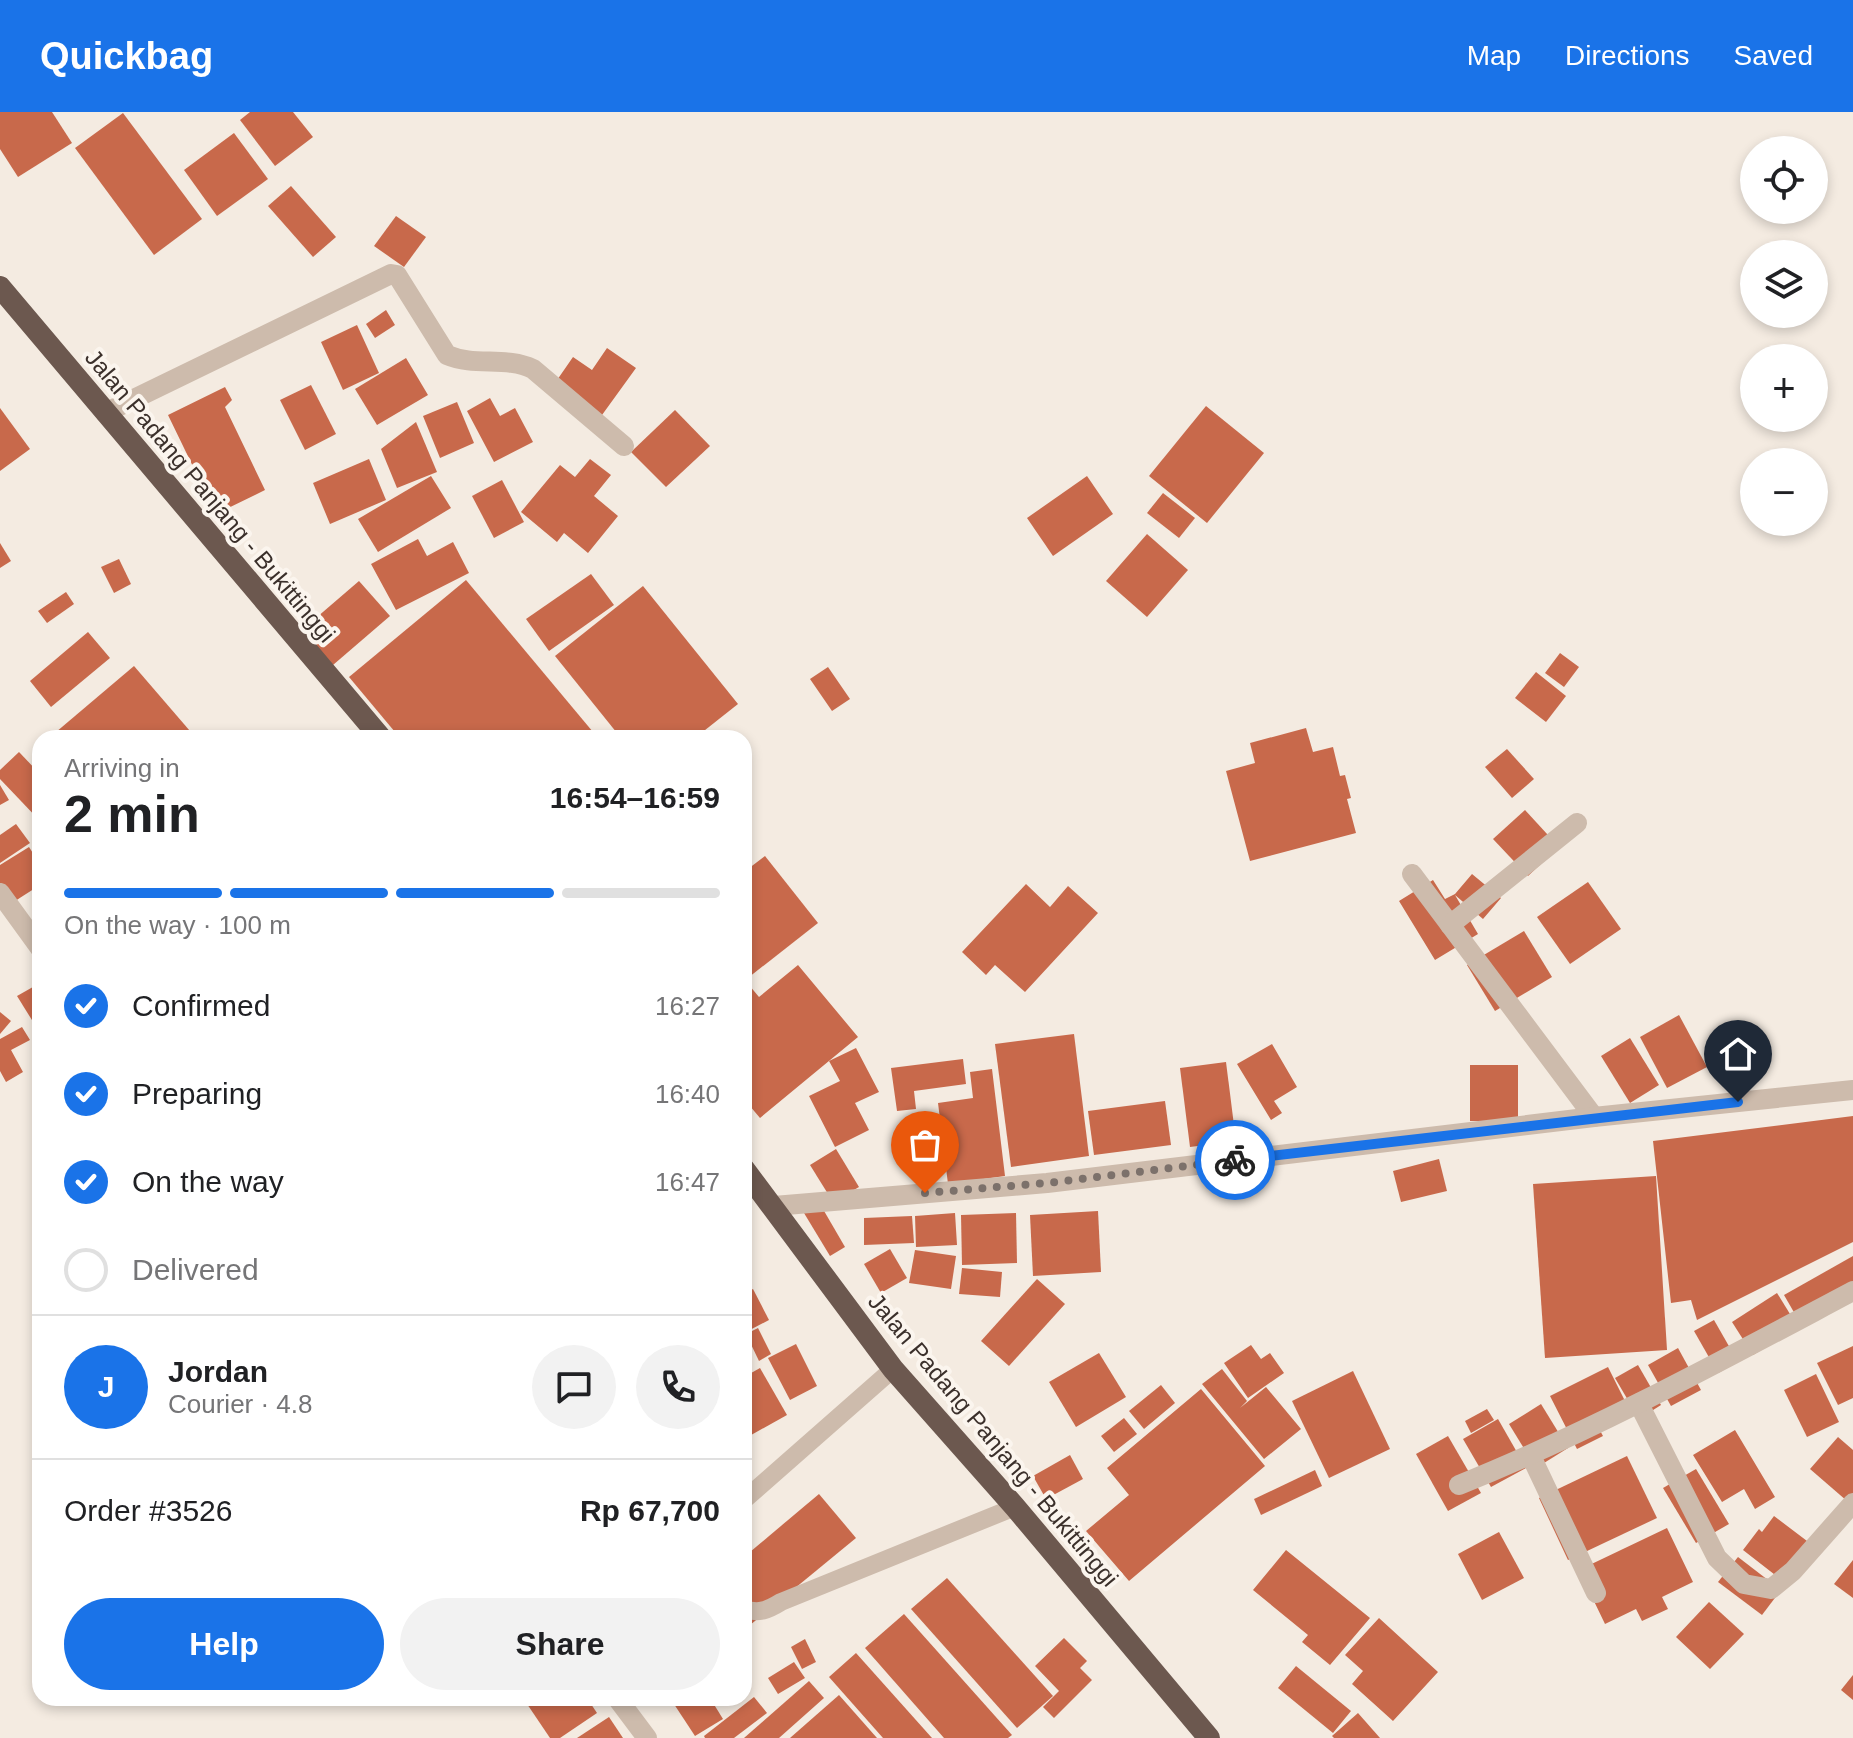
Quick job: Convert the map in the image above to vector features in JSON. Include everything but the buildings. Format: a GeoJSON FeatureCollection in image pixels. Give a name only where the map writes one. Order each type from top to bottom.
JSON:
{"type":"FeatureCollection","features":[{"type":"Feature","properties":{"kind":"highway","name":"Jalan Padang Panjang - Bukittinggi"},"geometry":{"type":"LineString","coordinates":[[0,287],[374,730]]}},
{"type":"Feature","properties":{"kind":"highway","name":"Jalan Padang Panjang - Bukittinggi"},"geometry":{"type":"LineString","coordinates":[[752,1179],[893,1369],[1015,1507],[1209,1738]]}},
{"type":"Feature","properties":{"kind":"street"},"geometry":{"type":"LineString","coordinates":[[105,413],[391,274],[397,275],[447,355],[466,361],[519,362],[533,369],[624,446]]}},
{"type":"Feature","properties":{"kind":"street"},"geometry":{"type":"LineString","coordinates":[[1450,925],[1577,823]]}},
{"type":"Feature","properties":{"kind":"street"},"geometry":{"type":"LineString","coordinates":[[1412,874],[1594,1117]]}},
{"type":"Feature","properties":{"kind":"street"},"geometry":{"type":"LineString","coordinates":[[0,893],[32,937]]}},
{"type":"Feature","properties":{"kind":"street"},"geometry":{"type":"LineString","coordinates":[[774,1206],[1047,1183],[1594,1117],[1853,1090]]}},
{"type":"Feature","properties":{"kind":"street"},"geometry":{"type":"LineString","coordinates":[[1459,1485],[1531,1456],[1639,1404],[1853,1291]]}},
{"type":"Feature","properties":{"kind":"street"},"geometry":{"type":"LineString","coordinates":[[1639,1404],[1717,1558],[1744,1584],[1771,1589],[1793,1571],[1853,1503]]}},
{"type":"Feature","properties":{"kind":"street"},"geometry":{"type":"LineString","coordinates":[[1531,1456],[1596,1593]]}},
{"type":"Feature","properties":{"kind":"street"},"geometry":{"type":"LineString","coordinates":[[623,1706],[647,1738]]}},
{"type":"Feature","properties":{"kind":"lane"},"geometry":{"type":"LineString","coordinates":[[752,1493],[893,1369]]}},
{"type":"Feature","properties":{"kind":"lane"},"geometry":{"type":"LineString","coordinates":[[752,1612],[766,1611],[781,1602],[1015,1507]]}},
{"type":"Feature","properties":{"kind":"way so far"},"geometry":{"type":"LineString","coordinates":[[925,1193],[1047,1183],[1235,1160]]}},
{"type":"Feature","properties":{"kind":"route"},"geometry":{"type":"LineString","coordinates":[[1235,1160],[1738,1102]]}}]}
